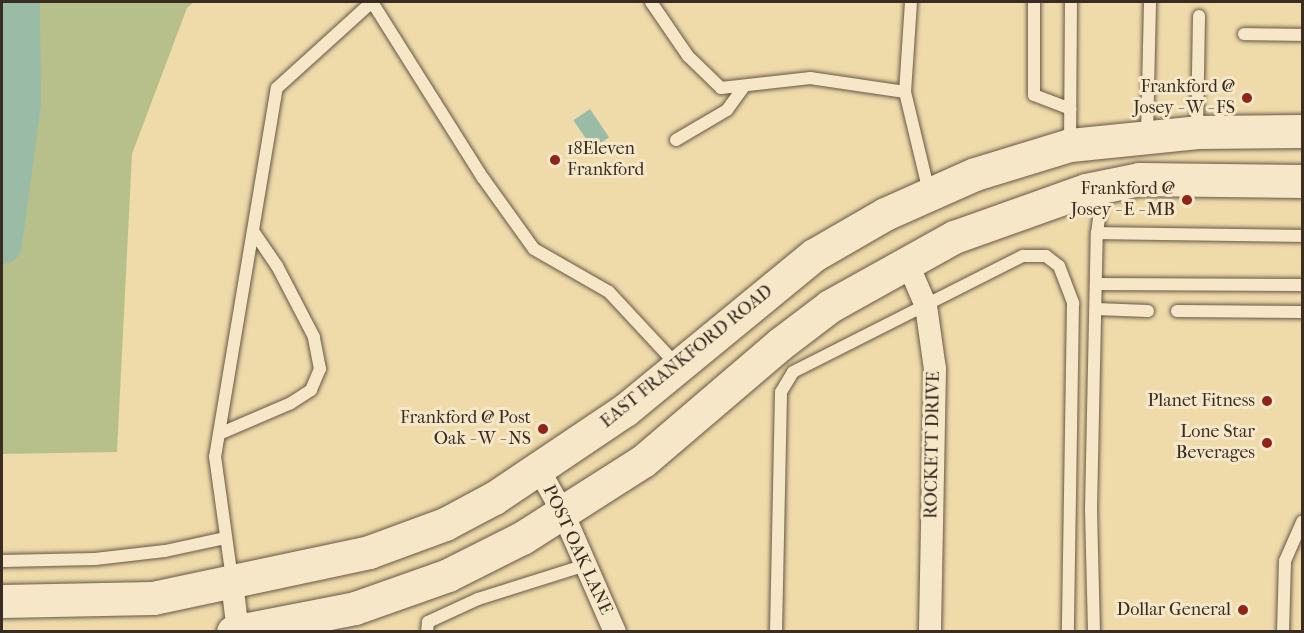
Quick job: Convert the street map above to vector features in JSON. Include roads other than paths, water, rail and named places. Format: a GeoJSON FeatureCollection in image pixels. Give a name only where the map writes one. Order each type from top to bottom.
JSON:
{"type":"FeatureCollection","features":[{"type":"Feature","properties":{"kind":"main road","name":"EAST FRANKFORD ROAD"},"geometry":{"type":"LineString","coordinates":[[2,601],[153,598],[369,552],[445,524],[494,498],[625,410],[676,364],[814,255],[929,195],[975,174],[1085,143],[1147,135],[1197,132],[1302,131]]}},
{"type":"Feature","properties":{"kind":"main road"},"geometry":{"type":"LineString","coordinates":[[1085,143],[1104,186]]}},
{"type":"Feature","properties":{"kind":"main road"},"geometry":{"type":"LineString","coordinates":[[236,631],[355,608],[448,575],[522,538],[643,461],[780,344],[830,306],[954,237],[1104,186],[1139,179],[1302,181]]}},
{"type":"Feature","properties":{"kind":"street","name":"ROCKETT DRIVE"},"geometry":{"type":"LineString","coordinates":[[907,262],[926,306],[935,369],[930,632]]}},
{"type":"Feature","properties":{"kind":"street","name":"POST OAK LANE"},"geometry":{"type":"LineString","coordinates":[[538,468],[563,513],[615,632]]}},
{"type":"Feature","properties":{"kind":"street"},"geometry":{"type":"LineString","coordinates":[[232,583],[236,631]]}},
{"type":"Feature","properties":{"kind":"lane"},"geometry":{"type":"LineString","coordinates":[[232,583],[215,457],[278,88],[372,2],[483,178],[534,249],[609,292],[676,364]]}},
{"type":"Feature","properties":{"kind":"lane"},"geometry":{"type":"LineString","coordinates":[[651,2],[688,56],[721,88],[810,78],[905,92]]}},
{"type":"Feature","properties":{"kind":"lane"},"geometry":{"type":"LineString","coordinates":[[911,2],[905,92],[929,195]]}},
{"type":"Feature","properties":{"kind":"lane"},"geometry":{"type":"LineString","coordinates":[[1034,2],[1034,95],[1070,109]]}},
{"type":"Feature","properties":{"kind":"lane"},"geometry":{"type":"LineString","coordinates":[[1071,2],[1070,109],[1085,143]]}},
{"type":"Feature","properties":{"kind":"lane"},"geometry":{"type":"LineString","coordinates":[[1147,135],[1150,2]]}},
{"type":"Feature","properties":{"kind":"lane"},"geometry":{"type":"LineString","coordinates":[[1197,132],[1199,16]]}},
{"type":"Feature","properties":{"kind":"lane"},"geometry":{"type":"LineString","coordinates":[[1244,34],[1302,36]]}},
{"type":"Feature","properties":{"kind":"lane"},"geometry":{"type":"LineString","coordinates":[[676,140],[728,110],[744,87]]}},
{"type":"Feature","properties":{"kind":"lane"},"geometry":{"type":"LineString","coordinates":[[1094,632],[1091,509],[1097,233],[1104,186]]}},
{"type":"Feature","properties":{"kind":"lane"},"geometry":{"type":"LineString","coordinates":[[219,434],[291,403],[311,390],[320,369],[314,336],[278,266],[253,231]]}},
{"type":"Feature","properties":{"kind":"lane"},"geometry":{"type":"LineString","coordinates":[[1097,233],[1302,236]]}},
{"type":"Feature","properties":{"kind":"lane"},"geometry":{"type":"LineString","coordinates":[[776,632],[780,392],[793,372],[813,359],[926,306],[1000,265],[1023,256],[1046,256],[1059,266],[1068,283],[1073,303],[1068,632]]}},
{"type":"Feature","properties":{"kind":"lane"},"geometry":{"type":"LineString","coordinates":[[1096,284],[1302,285]]}},
{"type":"Feature","properties":{"kind":"lane"},"geometry":{"type":"LineString","coordinates":[[1096,309],[1148,312]]}},
{"type":"Feature","properties":{"kind":"lane"},"geometry":{"type":"LineString","coordinates":[[1177,311],[1302,312]]}},
{"type":"Feature","properties":{"kind":"lane"},"geometry":{"type":"LineString","coordinates":[[1283,632],[1285,561],[1300,536],[1302,522]]}},
{"type":"Feature","properties":{"kind":"lane"},"geometry":{"type":"LineString","coordinates":[[2,561],[95,559],[165,551],[225,538]]}},
{"type":"Feature","properties":{"kind":"lane"},"geometry":{"type":"LineString","coordinates":[[427,632],[428,622],[478,599],[586,565]]}},
{"type":"Feature","properties":{"kind":"waterway"},"geometry":{"type":"LineString","coordinates":[[2,244],[21,103],[20,2]]}},
{"type":"Feature","properties":{"kind":"place","name":"Frankford @ Josey - W - FS"},"geometry":{"type":"Point","coordinates":[1247,98]}},
{"type":"Feature","properties":{"kind":"place","name":"18Eleven Frankford"},"geometry":{"type":"Point","coordinates":[555,160]}},
{"type":"Feature","properties":{"kind":"place","name":"Frankford @ Josey - E - MB"},"geometry":{"type":"Point","coordinates":[1187,200]}},
{"type":"Feature","properties":{"kind":"place","name":"Planet Fitness"},"geometry":{"type":"Point","coordinates":[1267,401]}},
{"type":"Feature","properties":{"kind":"place","name":"Frankford @ Post Oak - W - NS"},"geometry":{"type":"Point","coordinates":[543,429]}},
{"type":"Feature","properties":{"kind":"place","name":"Lone Star Beverages"},"geometry":{"type":"Point","coordinates":[1267,443]}},
{"type":"Feature","properties":{"kind":"place","name":"Dollar General"},"geometry":{"type":"Point","coordinates":[1243,610]}}]}
